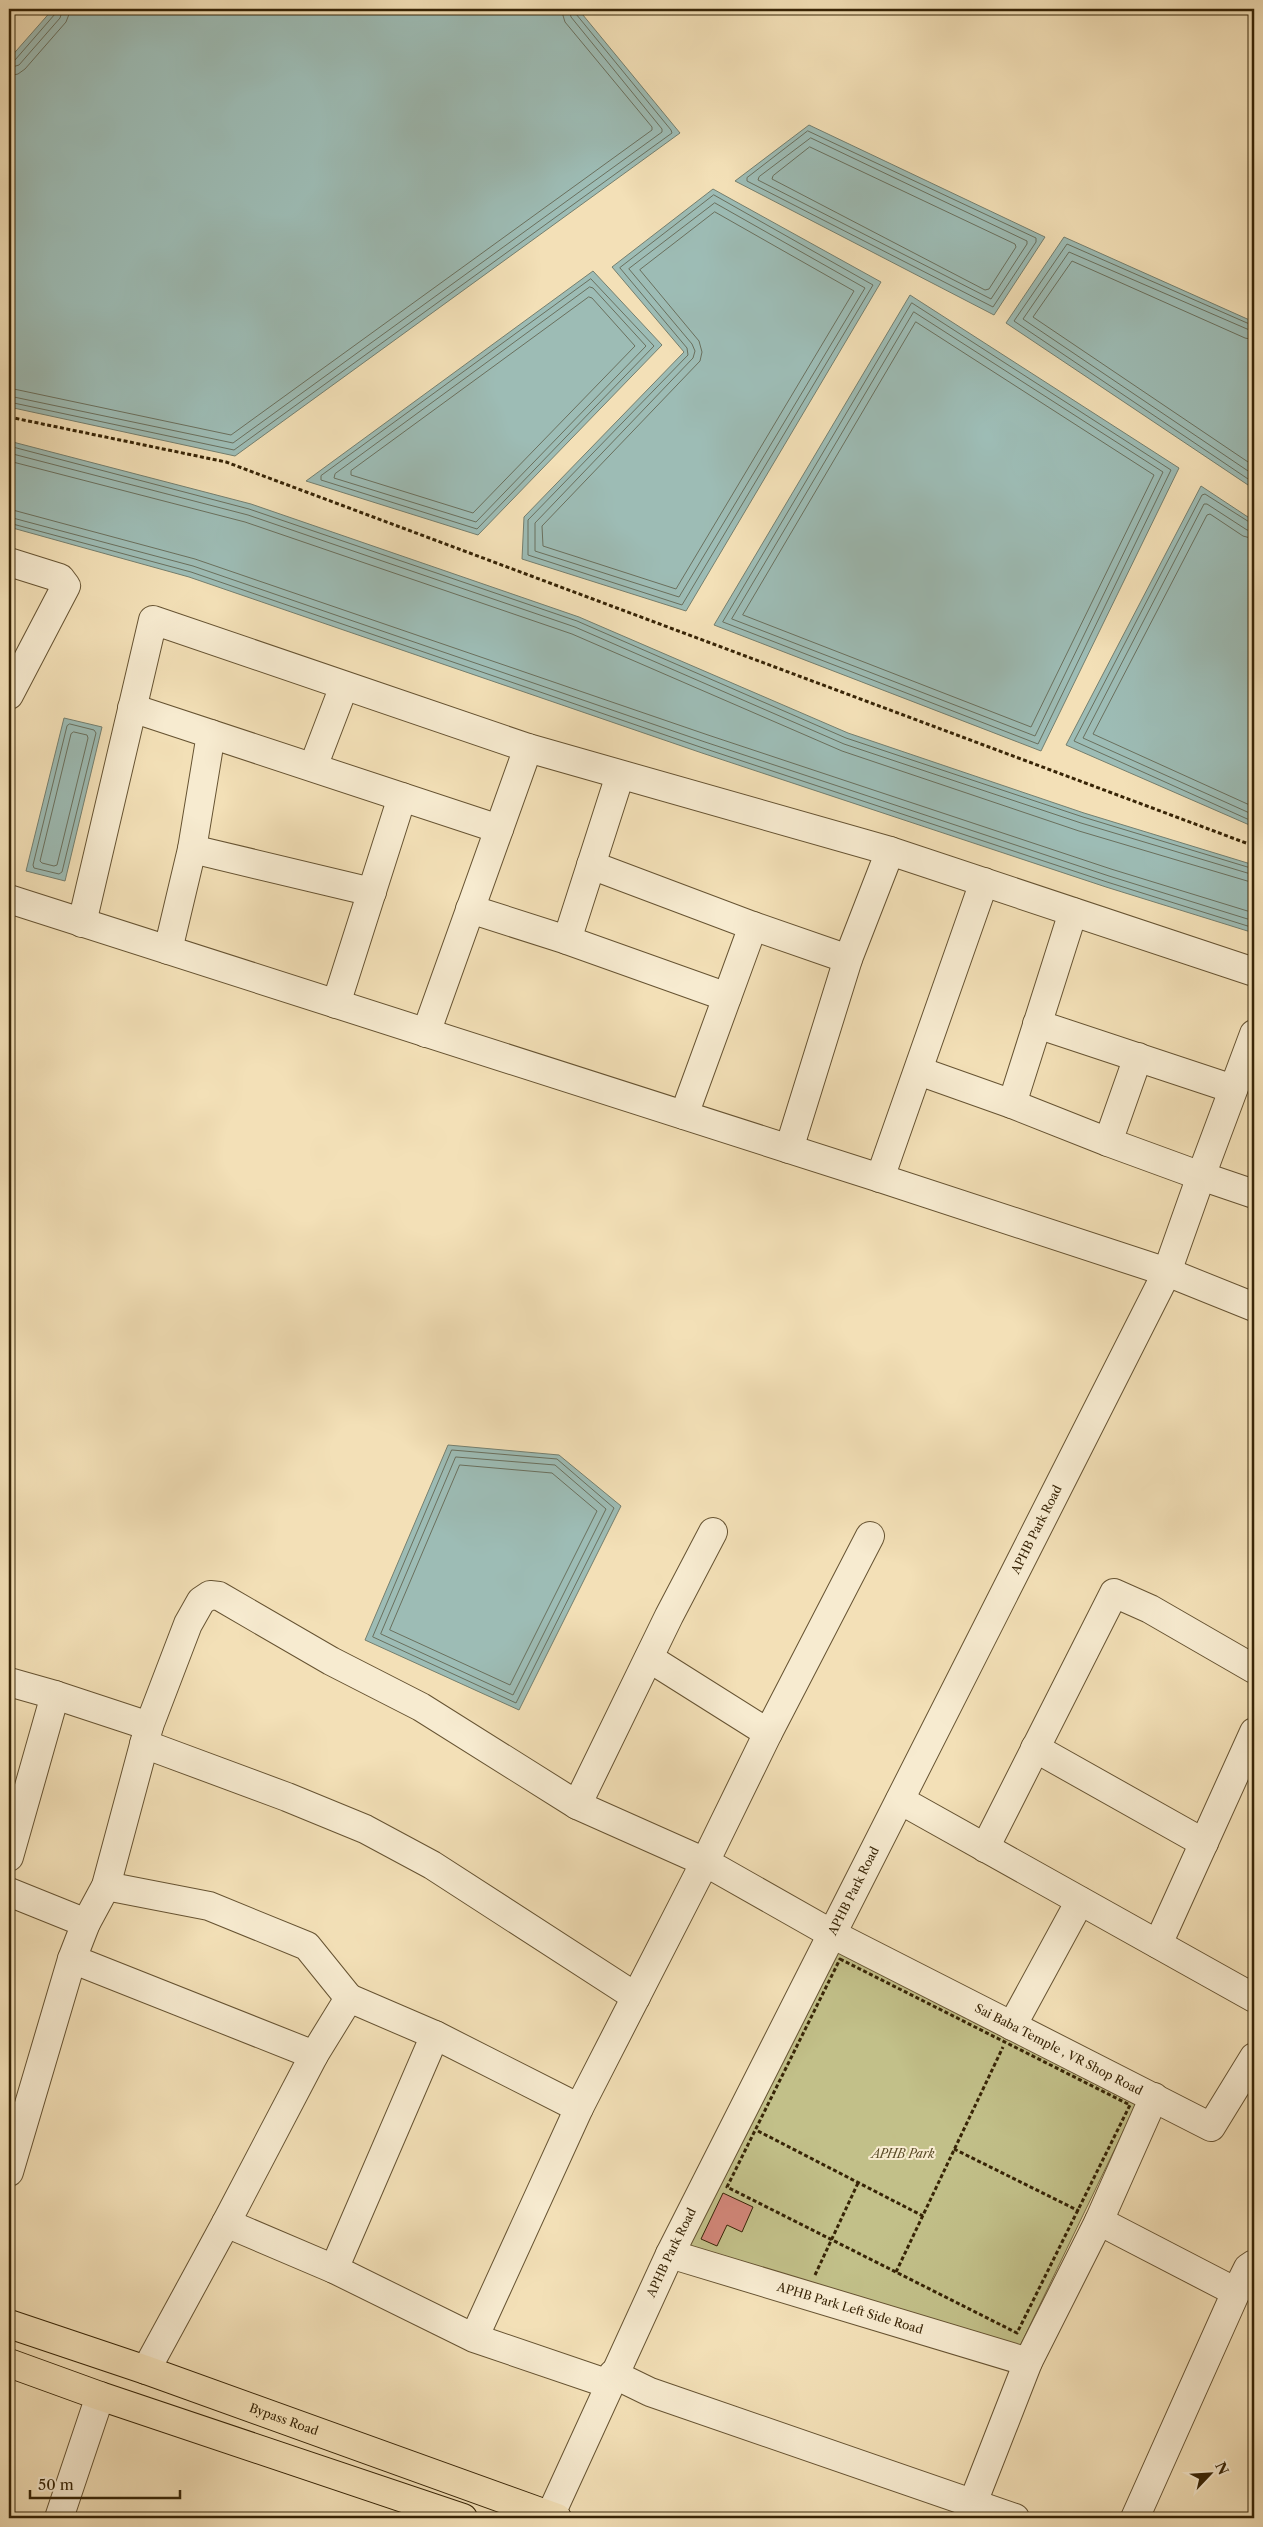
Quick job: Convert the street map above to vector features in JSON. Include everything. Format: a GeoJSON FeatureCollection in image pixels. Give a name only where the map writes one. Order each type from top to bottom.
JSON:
{"type":"FeatureCollection","features":[{"type":"Feature","properties":{"kind":"main road","name":"Bypass Road"},"geometry":{"type":"LineString","coordinates":[[9,2324],[146,2370],[554,2517]]}},
{"type":"Feature","properties":{"kind":"main road"},"geometry":{"type":"LineString","coordinates":[[9,2363],[100,2396],[463,2518]]}},
{"type":"Feature","properties":{"kind":"street"},"geometry":{"type":"LineString","coordinates":[[9,562],[60,578],[66,586],[17,660],[9,695]]}},
{"type":"Feature","properties":{"kind":"street"},"geometry":{"type":"LineString","coordinates":[[82,923],[153,620],[528,748],[890,851],[1254,972]]}},
{"type":"Feature","properties":{"kind":"street"},"geometry":{"type":"LineString","coordinates":[[313,767],[344,686]]}},
{"type":"Feature","properties":{"kind":"street"},"geometry":{"type":"LineString","coordinates":[[132,708],[499,829]]}},
{"type":"Feature","properties":{"kind":"street"},"geometry":{"type":"LineString","coordinates":[[168,950],[192,849],[211,734]]}},
{"type":"Feature","properties":{"kind":"street"},"geometry":{"type":"LineString","coordinates":[[426,1033],[528,748]]}},
{"type":"Feature","properties":{"kind":"street"},"geometry":{"type":"LineString","coordinates":[[567,940],[620,775]]}},
{"type":"Feature","properties":{"kind":"street"},"geometry":{"type":"LineString","coordinates":[[336,1004],[402,797]]}},
{"type":"Feature","properties":{"kind":"street"},"geometry":{"type":"LineString","coordinates":[[192,849],[372,892]]}},
{"type":"Feature","properties":{"kind":"street"},"geometry":{"type":"LineString","coordinates":[[790,1149],[848,959],[890,851]]}},
{"type":"Feature","properties":{"kind":"street"},"geometry":{"type":"LineString","coordinates":[[591,865],[753,926],[848,959]]}},
{"type":"Feature","properties":{"kind":"street"},"geometry":{"type":"LineString","coordinates":[[880,1178],[984,882]]}},
{"type":"Feature","properties":{"kind":"street"},"geometry":{"type":"LineString","coordinates":[[9,899],[1167,1272],[1254,1307]]}},
{"type":"Feature","properties":{"kind":"street"},"geometry":{"type":"LineString","coordinates":[[470,909],[567,940],[728,997]]}},
{"type":"Feature","properties":{"kind":"street"},"geometry":{"type":"LineString","coordinates":[[1012,1104],[1073,912]]}},
{"type":"Feature","properties":{"kind":"street"},"geometry":{"type":"LineString","coordinates":[[684,1115],[753,926]]}},
{"type":"Feature","properties":{"kind":"street"},"geometry":{"type":"LineString","coordinates":[[1037,1024],[1233,1089]]}},
{"type":"Feature","properties":{"kind":"street","name":"APHB Park Road"},"geometry":{"type":"LineString","coordinates":[[554,2517],[611,2379],[670,2254],[747,2125],[832,1934],[1167,1272],[1254,1034]]}},
{"type":"Feature","properties":{"kind":"street"},"geometry":{"type":"LineString","coordinates":[[1108,1142],[1138,1057]]}},
{"type":"Feature","properties":{"kind":"street"},"geometry":{"type":"LineString","coordinates":[[919,1071],[1012,1104],[1108,1142],[1254,1194]]}},
{"type":"Feature","properties":{"kind":"street"},"geometry":{"type":"LineString","coordinates":[[577,1805],[649,1658],[714,1532]]}},
{"type":"Feature","properties":{"kind":"street"},"geometry":{"type":"LineString","coordinates":[[474,2338],[578,2108],[870,1536]]}},
{"type":"Feature","properties":{"kind":"street"},"geometry":{"type":"LineString","coordinates":[[986,1848],[1114,1593],[1150,1608],[1254,1669]]}},
{"type":"Feature","properties":{"kind":"street","name":"Sai Baba Temple , VR Shop Road"},"geometry":{"type":"LineString","coordinates":[[11,2160],[72,1959],[86,1923],[106,1886],[146,1735],[188,1624],[201,1601],[210,1595],[219,1596],[331,1661],[420,1708],[577,1805],[705,1862],[1009,2034],[1154,2097],[1211,2126],[1254,2057]]}},
{"type":"Feature","properties":{"kind":"street"},"geometry":{"type":"LineString","coordinates":[[649,1658],[768,1733]]}},
{"type":"Feature","properties":{"kind":"street"},"geometry":{"type":"LineString","coordinates":[[9,1682],[55,1695],[287,1797],[365,1829],[432,1866],[636,1997]]}},
{"type":"Feature","properties":{"kind":"street"},"geometry":{"type":"LineString","coordinates":[[9,1858],[15,1809],[55,1695]]}},
{"type":"Feature","properties":{"kind":"street"},"geometry":{"type":"LineString","coordinates":[[1158,1944],[1254,1732]]}},
{"type":"Feature","properties":{"kind":"street"},"geometry":{"type":"LineString","coordinates":[[1035,1748],[1204,1843]]}},
{"type":"Feature","properties":{"kind":"street"},"geometry":{"type":"LineString","coordinates":[[900,1800],[1254,1998]]}},
{"type":"Feature","properties":{"kind":"street"},"geometry":{"type":"LineString","coordinates":[[106,1886],[209,1906],[308,1946],[349,1998],[435,2035],[578,2108]]}},
{"type":"Feature","properties":{"kind":"street"},"geometry":{"type":"LineString","coordinates":[[9,1892],[86,1923]]}},
{"type":"Feature","properties":{"kind":"street"},"geometry":{"type":"LineString","coordinates":[[1009,2034],[1080,1901]]}},
{"type":"Feature","properties":{"kind":"street"},"geometry":{"type":"LineString","coordinates":[[72,1959],[314,2055]]}},
{"type":"Feature","properties":{"kind":"street"},"geometry":{"type":"LineString","coordinates":[[146,2370],[314,2055],[349,1998]]}},
{"type":"Feature","properties":{"kind":"street"},"geometry":{"type":"LineString","coordinates":[[334,2269],[435,2035]]}},
{"type":"Feature","properties":{"kind":"street"},"geometry":{"type":"LineString","coordinates":[[970,2510],[1088,2216],[1154,2097]]}},
{"type":"Feature","properties":{"kind":"street"},"geometry":{"type":"LineString","coordinates":[[1088,2216],[1236,2292]]}},
{"type":"Feature","properties":{"kind":"street"},"geometry":{"type":"LineString","coordinates":[[226,2223],[334,2269],[474,2338],[650,2392],[970,2510],[1015,2518]]}},
{"type":"Feature","properties":{"kind":"street","name":"APHB Park Left Side Road"},"geometry":{"type":"LineString","coordinates":[[670,2254],[1028,2362]]}},
{"type":"Feature","properties":{"kind":"street"},"geometry":{"type":"LineString","coordinates":[[1135,2518],[1236,2292],[1248,2268],[1254,2264]]}},
{"type":"Feature","properties":{"kind":"street"},"geometry":{"type":"LineString","coordinates":[[59,2518],[100,2396]]}},
{"type":"Feature","properties":{"kind":"path"},"geometry":{"type":"LineString","coordinates":[[9,417],[226,462],[1254,846]]}},
{"type":"Feature","properties":{"kind":"path"},"geometry":{"type":"LineString","coordinates":[[840,1959],[1009,2034],[1130,2105],[1088,2216],[1017,2333],[727,2187],[747,2125],[840,1959]]}},
{"type":"Feature","properties":{"kind":"path"},"geometry":{"type":"LineString","coordinates":[[896,2272],[1009,2034]]}},
{"type":"Feature","properties":{"kind":"path"},"geometry":{"type":"LineString","coordinates":[[747,2125],[923,2216]]}},
{"type":"Feature","properties":{"kind":"path"},"geometry":{"type":"LineString","coordinates":[[954,2149],[1088,2216]]}},
{"type":"Feature","properties":{"kind":"path"},"geometry":{"type":"LineString","coordinates":[[805,2294],[858,2183]]}},
{"type":"Feature","properties":{"kind":"green space","name":"APHB Park"},"geometry":{"type":"Polygon","coordinates":[[[837,1951],[1136,2105],[1020,2346],[688,2245],[837,1951]]]}},
{"type":"Feature","properties":{"kind":"water"},"geometry":{"type":"Polygon","coordinates":[[[53,9],[578,9],[680,133],[235,456],[9,407],[9,59],[53,9]]]}},
{"type":"Feature","properties":{"kind":"water"},"geometry":{"type":"Polygon","coordinates":[[[809,125],[1045,237],[994,315],[735,181],[809,125]]]}},
{"type":"Feature","properties":{"kind":"water"},"geometry":{"type":"Polygon","coordinates":[[[713,189],[881,282],[686,611],[522,559],[524,517],[684,352],[612,267],[713,189]]]}},
{"type":"Feature","properties":{"kind":"water"},"geometry":{"type":"Polygon","coordinates":[[[1064,237],[1254,322],[1254,489],[1006,323],[1064,237]]]}},
{"type":"Feature","properties":{"kind":"water"},"geometry":{"type":"Polygon","coordinates":[[[593,271],[662,345],[478,535],[306,481],[593,271]]]}},
{"type":"Feature","properties":{"kind":"water"},"geometry":{"type":"Polygon","coordinates":[[[910,295],[1179,468],[1041,751],[714,625],[910,295]]]}},
{"type":"Feature","properties":{"kind":"water"},"geometry":{"type":"Polygon","coordinates":[[[9,441],[251,504],[579,617],[848,733],[1084,813],[1254,865],[1254,933],[1106,887],[702,753],[189,577],[9,527],[9,441]]]}},
{"type":"Feature","properties":{"kind":"water"},"geometry":{"type":"Polygon","coordinates":[[[1201,486],[1254,521],[1254,827],[1066,745],[1201,486]]]}},
{"type":"Feature","properties":{"kind":"water"},"geometry":{"type":"Polygon","coordinates":[[[64,718],[102,727],[65,881],[26,871],[64,718]]]}},
{"type":"Feature","properties":{"kind":"water"},"geometry":{"type":"Polygon","coordinates":[[[448,1445],[559,1455],[621,1506],[519,1710],[365,1640],[448,1445]]]}},
{"type":"Feature","properties":{"kind":"building"},"geometry":{"type":"Polygon","coordinates":[[[723,2193],[753,2207],[742,2232],[727,2225],[717,2246],[701,2239],[723,2193]]]}}]}
